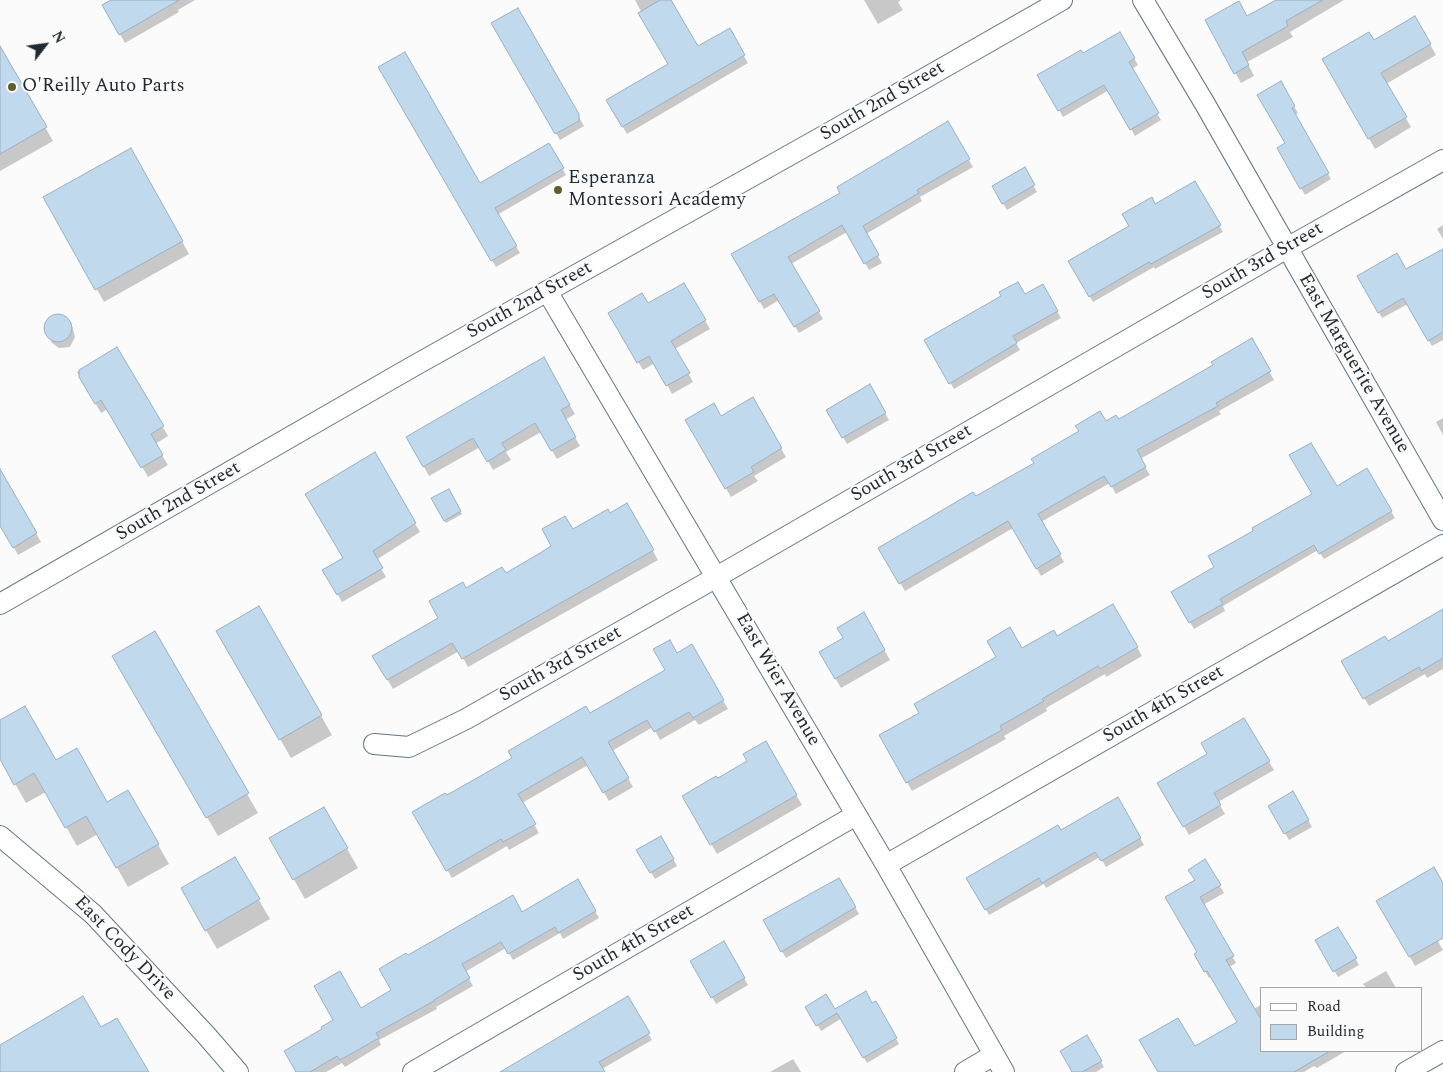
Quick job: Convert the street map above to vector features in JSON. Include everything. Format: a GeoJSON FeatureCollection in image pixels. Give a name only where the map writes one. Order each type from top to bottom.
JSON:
{"type":"FeatureCollection","features":[{"type":"Feature","properties":{"kind":"street","name":"South 2nd Street"},"geometry":{"type":"LineString","coordinates":[[0,604],[412,367],[1062,0]]}},
{"type":"Feature","properties":{"kind":"street","name":"East Marguerite Avenue"},"geometry":{"type":"LineString","coordinates":[[1143,0],[1443,520]]}},
{"type":"Feature","properties":{"kind":"street","name":"South 3rd Street"},"geometry":{"type":"LineString","coordinates":[[374,744],[409,747],[466,719],[1443,160]]}},
{"type":"Feature","properties":{"kind":"street","name":"East Wier Avenue"},"geometry":{"type":"LineString","coordinates":[[547,291],[886,865],[999,1064]]}},
{"type":"Feature","properties":{"kind":"street","name":"South 4th Street"},"geometry":{"type":"LineString","coordinates":[[886,865],[1443,545]]}},
{"type":"Feature","properties":{"kind":"street","name":"South 4th Street"},"geometry":{"type":"LineString","coordinates":[[412,1072],[856,815]]}},
{"type":"Feature","properties":{"kind":"street","name":"East Cody Drive"},"geometry":{"type":"LineString","coordinates":[[0,836],[93,914],[238,1072]]}},
{"type":"Feature","properties":{"kind":"street"},"geometry":{"type":"LineString","coordinates":[[1406,1072],[1443,1051]]}},
{"type":"Feature","properties":{"kind":"street"},"geometry":{"type":"LineString","coordinates":[[966,1072],[999,1064]]}},
{"type":"Feature","properties":{"kind":"building"},"geometry":{"type":"Polygon","coordinates":[[[111,0],[179,0],[119,35],[102,5],[111,0]]]}},
{"type":"Feature","properties":{"kind":"building"},"geometry":{"type":"Polygon","coordinates":[[[660,0],[671,0],[698,46],[730,28],[745,55],[622,127],[606,100],[668,64],[638,13],[660,0]]]}},
{"type":"Feature","properties":{"kind":"building"},"geometry":{"type":"Polygon","coordinates":[[[1276,0],[1323,0],[1286,21],[1288,26],[1242,52],[1249,65],[1234,74],[1205,20],[1239,1],[1247,16],[1276,0]]]}},
{"type":"Feature","properties":{"kind":"building"},"geometry":{"type":"Polygon","coordinates":[[[518,8],[579,114],[579,121],[555,134],[491,23],[518,8]]]}},
{"type":"Feature","properties":{"kind":"building"},"geometry":{"type":"Polygon","coordinates":[[[1415,16],[1431,44],[1381,73],[1407,117],[1368,139],[1322,59],[1369,32],[1374,40],[1415,16]]]}},
{"type":"Feature","properties":{"kind":"building"},"geometry":{"type":"Polygon","coordinates":[[[1120,32],[1135,58],[1129,62],[1159,113],[1130,130],[1104,85],[1058,111],[1037,75],[1081,50],[1083,53],[1120,32]]]}},
{"type":"Feature","properties":{"kind":"building","name":"O'Reilly Auto Parts"},"geometry":{"type":"Polygon","coordinates":[[[0,46],[47,127],[0,154],[0,46]]]}},
{"type":"Feature","properties":{"kind":"building"},"geometry":{"type":"Polygon","coordinates":[[[405,52],[480,183],[549,143],[564,168],[495,208],[517,246],[491,261],[378,67],[405,52]]]}},
{"type":"Feature","properties":{"kind":"building"},"geometry":{"type":"Polygon","coordinates":[[[1281,81],[1295,106],[1292,108],[1329,173],[1300,189],[1277,148],[1285,143],[1257,95],[1281,81]]]}},
{"type":"Feature","properties":{"kind":"building"},"geometry":{"type":"Polygon","coordinates":[[[948,121],[970,159],[917,190],[919,193],[863,226],[879,255],[864,264],[842,225],[788,257],[820,311],[794,327],[774,294],[759,302],[731,254],[840,193],[837,187],[948,121]]]}},
{"type":"Feature","properties":{"kind":"building"},"geometry":{"type":"Polygon","coordinates":[[[131,148],[183,241],[95,290],[43,197],[131,148]]]}},
{"type":"Feature","properties":{"kind":"building"},"geometry":{"type":"Polygon","coordinates":[[[1025,167],[1035,185],[1002,204],[992,186],[1025,167]]]}},
{"type":"Feature","properties":{"kind":"building"},"geometry":{"type":"Polygon","coordinates":[[[1195,181],[1221,225],[1151,264],[1149,262],[1089,297],[1068,261],[1129,226],[1122,214],[1152,197],[1155,204],[1195,181]]]}},
{"type":"Feature","properties":{"kind":"building"},"geometry":{"type":"Polygon","coordinates":[[[1443,249],[1443,332],[1428,341],[1403,298],[1378,313],[1357,276],[1397,253],[1406,269],[1443,249]]]}},
{"type":"Feature","properties":{"kind":"building"},"geometry":{"type":"Polygon","coordinates":[[[1018,282],[1025,294],[1043,284],[1058,311],[1013,336],[1017,343],[949,384],[924,340],[1001,296],[999,292],[1018,282]]]}},
{"type":"Feature","properties":{"kind":"building"},"geometry":{"type":"Polygon","coordinates":[[[684,283],[706,320],[671,341],[690,373],[666,386],[649,356],[637,363],[608,313],[642,293],[648,303],[684,283]]]}},
{"type":"Feature","properties":{"kind":"building"},"geometry":{"type":"Polygon","coordinates":[[[58,314],[68,318],[72,328],[68,338],[58,342],[48,338],[44,328],[48,318],[58,314]]]}},
{"type":"Feature","properties":{"kind":"building"},"geometry":{"type":"Polygon","coordinates":[[[1252,338],[1271,371],[1216,403],[1218,406],[1137,450],[1146,467],[1111,487],[1104,476],[1038,514],[1061,554],[1036,569],[1008,521],[899,584],[878,548],[973,492],[976,496],[1034,463],[1031,459],[1079,431],[1075,426],[1100,411],[1106,421],[1116,415],[1119,419],[1213,365],[1211,362],[1252,338]]]}},
{"type":"Feature","properties":{"kind":"building"},"geometry":{"type":"Polygon","coordinates":[[[117,347],[164,426],[151,434],[163,455],[141,468],[101,400],[95,404],[79,377],[79,370],[117,347]]]}},
{"type":"Feature","properties":{"kind":"building"},"geometry":{"type":"Polygon","coordinates":[[[544,357],[570,405],[561,410],[576,437],[551,451],[535,423],[502,443],[506,450],[487,462],[473,438],[423,467],[406,437],[544,357]]]}},
{"type":"Feature","properties":{"kind":"building"},"geometry":{"type":"Polygon","coordinates":[[[870,384],[886,413],[842,438],[826,410],[870,384]]]}},
{"type":"Feature","properties":{"kind":"building"},"geometry":{"type":"Polygon","coordinates":[[[753,397],[782,448],[751,467],[754,472],[725,489],[685,420],[714,403],[721,416],[753,397]]]}},
{"type":"Feature","properties":{"kind":"building"},"geometry":{"type":"Polygon","coordinates":[[[1311,443],[1337,486],[1367,468],[1392,511],[1319,554],[1314,545],[1220,599],[1223,604],[1189,623],[1171,592],[1214,567],[1208,556],[1253,531],[1252,528],[1312,494],[1289,455],[1311,443]]]}},
{"type":"Feature","properties":{"kind":"building"},"geometry":{"type":"Polygon","coordinates":[[[375,452],[416,523],[373,551],[383,568],[337,595],[322,570],[343,558],[305,494],[375,452]]]}},
{"type":"Feature","properties":{"kind":"building"},"geometry":{"type":"Polygon","coordinates":[[[0,469],[37,533],[13,548],[0,526],[0,469]]]}},
{"type":"Feature","properties":{"kind":"building"},"geometry":{"type":"Polygon","coordinates":[[[449,489],[461,511],[444,521],[431,498],[449,489]]]}},
{"type":"Feature","properties":{"kind":"building"},"geometry":{"type":"Polygon","coordinates":[[[627,503],[654,550],[462,659],[452,643],[387,680],[372,656],[438,618],[429,601],[463,582],[466,588],[502,567],[506,573],[540,553],[551,546],[542,529],[565,516],[573,529],[608,509],[610,513],[627,503]]]}},
{"type":"Feature","properties":{"kind":"building"},"geometry":{"type":"Polygon","coordinates":[[[1113,604],[1138,647],[1100,669],[1098,666],[1042,699],[1044,701],[1000,726],[1002,730],[906,783],[879,735],[919,713],[914,704],[996,657],[987,641],[1010,627],[1022,648],[1054,630],[1057,636],[1113,604]]]}},
{"type":"Feature","properties":{"kind":"building"},"geometry":{"type":"Polygon","coordinates":[[[259,606],[322,715],[279,740],[216,631],[259,606]]]}},
{"type":"Feature","properties":{"kind":"building"},"geometry":{"type":"Polygon","coordinates":[[[1443,609],[1443,658],[1421,671],[1419,667],[1363,699],[1341,661],[1385,636],[1388,641],[1443,609]]]}},
{"type":"Feature","properties":{"kind":"building"},"geometry":{"type":"Polygon","coordinates":[[[864,612],[885,650],[835,679],[819,652],[843,638],[837,628],[864,612]]]}},
{"type":"Feature","properties":{"kind":"building"},"geometry":{"type":"Polygon","coordinates":[[[155,631],[249,793],[206,818],[112,656],[155,631]]]}},
{"type":"Feature","properties":{"kind":"building"},"geometry":{"type":"Polygon","coordinates":[[[670,640],[677,653],[692,644],[724,700],[693,718],[689,712],[654,732],[647,720],[608,742],[629,778],[603,793],[582,757],[518,794],[536,824],[503,842],[501,839],[446,871],[412,812],[445,793],[447,795],[512,758],[508,751],[586,706],[590,713],[665,670],[653,649],[670,640]]]}},
{"type":"Feature","properties":{"kind":"building"},"geometry":{"type":"Polygon","coordinates":[[[25,706],[56,760],[77,748],[107,802],[128,790],[159,844],[116,868],[86,816],[65,828],[34,773],[14,785],[0,759],[0,720],[25,706]]]}},
{"type":"Feature","properties":{"kind":"building"},"geometry":{"type":"Polygon","coordinates":[[[1244,718],[1270,761],[1214,793],[1221,805],[1183,827],[1157,783],[1207,754],[1201,743],[1244,718]]]}},
{"type":"Feature","properties":{"kind":"building"},"geometry":{"type":"Polygon","coordinates":[[[766,741],[797,795],[710,845],[682,796],[747,761],[743,754],[766,741]]]}},
{"type":"Feature","properties":{"kind":"building"},"geometry":{"type":"Polygon","coordinates":[[[1293,791],[1309,820],[1284,834],[1268,806],[1293,791]]]}},
{"type":"Feature","properties":{"kind":"building"},"geometry":{"type":"Polygon","coordinates":[[[1118,797],[1141,838],[1101,861],[1095,852],[1042,883],[1039,878],[985,910],[966,878],[1058,825],[1061,830],[1118,797]]]}},
{"type":"Feature","properties":{"kind":"building"},"geometry":{"type":"Polygon","coordinates":[[[324,807],[348,848],[293,880],[269,838],[324,807]]]}},
{"type":"Feature","properties":{"kind":"building"},"geometry":{"type":"Polygon","coordinates":[[[661,836],[674,859],[650,873],[636,850],[661,836]]]}},
{"type":"Feature","properties":{"kind":"building"},"geometry":{"type":"Polygon","coordinates":[[[235,857],[260,899],[205,931],[181,888],[235,857]]]}},
{"type":"Feature","properties":{"kind":"building"},"geometry":{"type":"Polygon","coordinates":[[[1205,859],[1221,885],[1200,897],[1234,956],[1226,960],[1260,1018],[1260,1052],[1328,1052],[1294,1072],[1158,1072],[1139,1040],[1178,1018],[1195,1046],[1237,1022],[1207,971],[1204,972],[1194,954],[1197,952],[1165,897],[1195,880],[1188,870],[1205,859]]]}},
{"type":"Feature","properties":{"kind":"building"},"geometry":{"type":"Polygon","coordinates":[[[1434,867],[1443,883],[1443,938],[1409,957],[1376,901],[1434,867]]]}},
{"type":"Feature","properties":{"kind":"building"},"geometry":{"type":"Polygon","coordinates":[[[839,878],[856,907],[781,952],[763,920],[839,878]]]}},
{"type":"Feature","properties":{"kind":"building"},"geometry":{"type":"Polygon","coordinates":[[[578,879],[596,911],[558,933],[555,927],[508,954],[501,942],[462,964],[470,978],[434,1001],[376,1033],[379,1038],[340,1060],[337,1056],[310,1072],[296,1072],[284,1051],[322,1029],[321,1027],[333,1020],[314,986],[340,971],[361,1008],[391,990],[379,969],[406,953],[408,955],[513,895],[522,912],[578,879]]]}},
{"type":"Feature","properties":{"kind":"building"},"geometry":{"type":"Polygon","coordinates":[[[1338,927],[1357,958],[1333,972],[1315,940],[1338,927]]]}},
{"type":"Feature","properties":{"kind":"building"},"geometry":{"type":"Polygon","coordinates":[[[724,941],[745,978],[711,998],[690,961],[724,941]]]}},
{"type":"Feature","properties":{"kind":"building"},"geometry":{"type":"Polygon","coordinates":[[[866,991],[872,1003],[876,1001],[897,1038],[863,1058],[837,1013],[816,1026],[805,1007],[826,994],[835,1009],[866,991]]]}},
{"type":"Feature","properties":{"kind":"building"},"geometry":{"type":"Polygon","coordinates":[[[83,996],[101,1027],[117,1018],[149,1072],[0,1072],[0,1045],[83,996]]]}},
{"type":"Feature","properties":{"kind":"building"},"geometry":{"type":"Polygon","coordinates":[[[628,996],[650,1033],[599,1062],[605,1072],[500,1072],[628,996]]]}},
{"type":"Feature","properties":{"kind":"building"},"geometry":{"type":"Polygon","coordinates":[[[1087,1035],[1102,1061],[1082,1072],[1072,1072],[1060,1051],[1087,1035]]]}},
{"type":"Feature","properties":{"kind":"place","name":"O'Reilly Auto Parts"},"geometry":{"type":"Point","coordinates":[12,87]}},
{"type":"Feature","properties":{"kind":"place","name":"Esperanza Montessori Academy"},"geometry":{"type":"Point","coordinates":[558,190]}}]}
